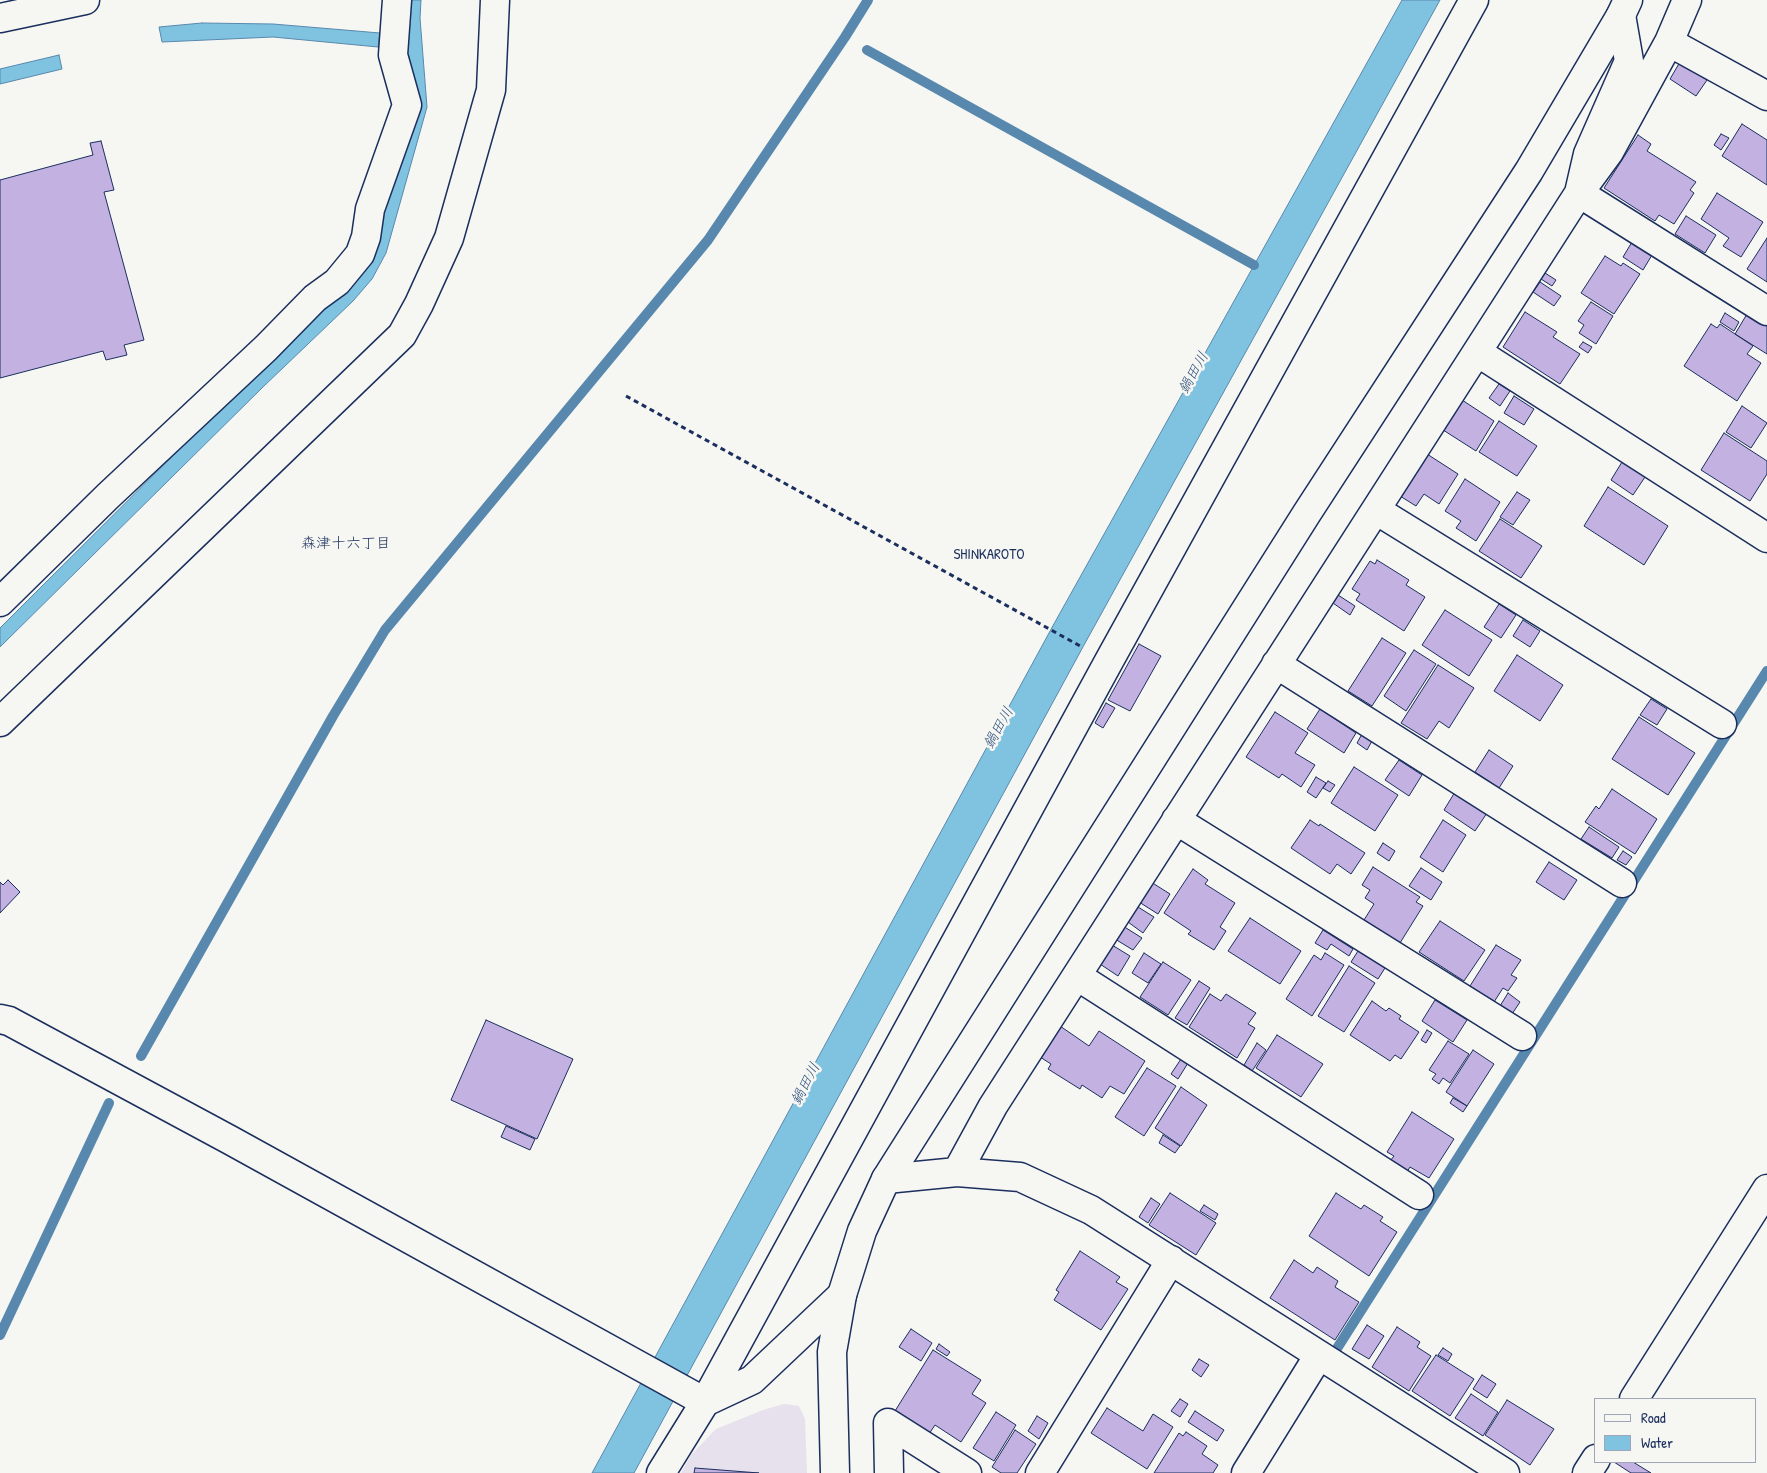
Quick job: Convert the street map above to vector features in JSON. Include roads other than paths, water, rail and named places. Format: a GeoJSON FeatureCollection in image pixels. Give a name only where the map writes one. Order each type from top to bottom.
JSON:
{"type":"FeatureCollection","features":[{"type":"Feature","properties":{"kind":"street"},"geometry":{"type":"LineString","coordinates":[[0,18],[84,0]]}},
{"type":"Feature","properties":{"kind":"street"},"geometry":{"type":"LineString","coordinates":[[0,602],[108,496],[266,348],[316,298],[337,282],[360,254],[366,236],[370,209],[407,105],[394,55],[397,0]]}},
{"type":"Feature","properties":{"kind":"street"},"geometry":{"type":"LineString","coordinates":[[0,722],[402,334],[420,304],[449,238],[491,90],[495,0]]}},
{"type":"Feature","properties":{"kind":"street"},"geometry":{"type":"LineString","coordinates":[[662,1473],[698,1398],[1109,661],[1474,0]]}},
{"type":"Feature","properties":{"kind":"street"},"geometry":{"type":"LineString","coordinates":[[957,1172],[993,1106],[1579,193],[1609,152],[1669,42],[1687,0]]}},
{"type":"Feature","properties":{"kind":"street"},"geometry":{"type":"LineString","coordinates":[[1579,193],[1588,154],[1629,61],[1624,8]]}},
{"type":"Feature","properties":{"kind":"street"},"geometry":{"type":"LineString","coordinates":[[835,1473],[832,1352],[842,1294],[862,1230],[886,1179],[1302,521],[1529,171],[1624,8]]}},
{"type":"Feature","properties":{"kind":"street"},"geometry":{"type":"LineString","coordinates":[[1669,42],[1767,96]]}},
{"type":"Feature","properties":{"kind":"street"},"geometry":{"type":"LineString","coordinates":[[1579,193],[1767,312]]}},
{"type":"Feature","properties":{"kind":"street"},"geometry":{"type":"LineString","coordinates":[[1477,352],[1767,538]]}},
{"type":"Feature","properties":{"kind":"street"},"geometry":{"type":"LineString","coordinates":[[1376,510],[1722,724]]}},
{"type":"Feature","properties":{"kind":"street"},"geometry":{"type":"LineString","coordinates":[[1276,664],[1622,883]]}},
{"type":"Feature","properties":{"kind":"street"},"geometry":{"type":"LineString","coordinates":[[1176,820],[1522,1036]]}},
{"type":"Feature","properties":{"kind":"street"},"geometry":{"type":"LineString","coordinates":[[1077,976],[1419,1195]]}},
{"type":"Feature","properties":{"kind":"street"},"geometry":{"type":"LineString","coordinates":[[0,1019],[9,1021],[230,1140],[698,1398],[752,1380],[842,1294]]}},
{"type":"Feature","properties":{"kind":"street"},"geometry":{"type":"LineString","coordinates":[[886,1179],[957,1172],[1020,1177],[1092,1210],[1506,1473]]}},
{"type":"Feature","properties":{"kind":"street"},"geometry":{"type":"LineString","coordinates":[[1635,1398],[1767,1189]]}},
{"type":"Feature","properties":{"kind":"street"},"geometry":{"type":"LineString","coordinates":[[1040,1473],[1171,1260]]}},
{"type":"Feature","properties":{"kind":"street"},"geometry":{"type":"LineString","coordinates":[[1246,1473],[1319,1354]]}},
{"type":"Feature","properties":{"kind":"street"},"geometry":{"type":"LineString","coordinates":[[889,1473],[888,1423],[967,1473]]}},
{"type":"Feature","properties":{"kind":"street"},"geometry":{"type":"LineString","coordinates":[[1587,1473],[1594,1462]]}},
{"type":"Feature","properties":{"kind":"water"},"geometry":{"type":"Polygon","coordinates":[[[408,0],[421,0],[420,18],[427,107],[386,253],[372,279],[353,301],[263,387],[0,647],[0,628],[326,303],[367,259],[404,50],[408,0]]]}},
{"type":"Feature","properties":{"kind":"water","name":"鍋田川"},"geometry":{"type":"Polygon","coordinates":[[[1402,0],[1440,0],[1084,645],[634,1473],[592,1473],[1055,622],[1402,0]]]}},
{"type":"Feature","properties":{"kind":"water"},"geometry":{"type":"Polygon","coordinates":[[[202,23],[273,24],[380,33],[378,47],[273,37],[162,42],[159,27],[202,23]]]}},
{"type":"Feature","properties":{"kind":"water"},"geometry":{"type":"Polygon","coordinates":[[[59,55],[62,69],[0,84],[0,69],[59,55]]]}},
{"type":"Feature","properties":{"kind":"waterway"},"geometry":{"type":"LineString","coordinates":[[141,1056],[333,716],[385,630],[708,240],[868,0]]}},
{"type":"Feature","properties":{"kind":"waterway"},"geometry":{"type":"LineString","coordinates":[[867,50],[1254,265]]}},
{"type":"Feature","properties":{"kind":"waterway"},"geometry":{"type":"LineString","coordinates":[[1336,1350],[1767,671]]}},
{"type":"Feature","properties":{"kind":"waterway"},"geometry":{"type":"LineString","coordinates":[[0,1335],[109,1103]]}},
{"type":"Feature","properties":{"kind":"district","name":"森津十六丁目"},"geometry":{"type":"Point","coordinates":[346,544]}},
{"type":"Feature","properties":{"kind":"district","name":"SHINKAROTO"},"geometry":{"type":"Point","coordinates":[989,555]}}]}
